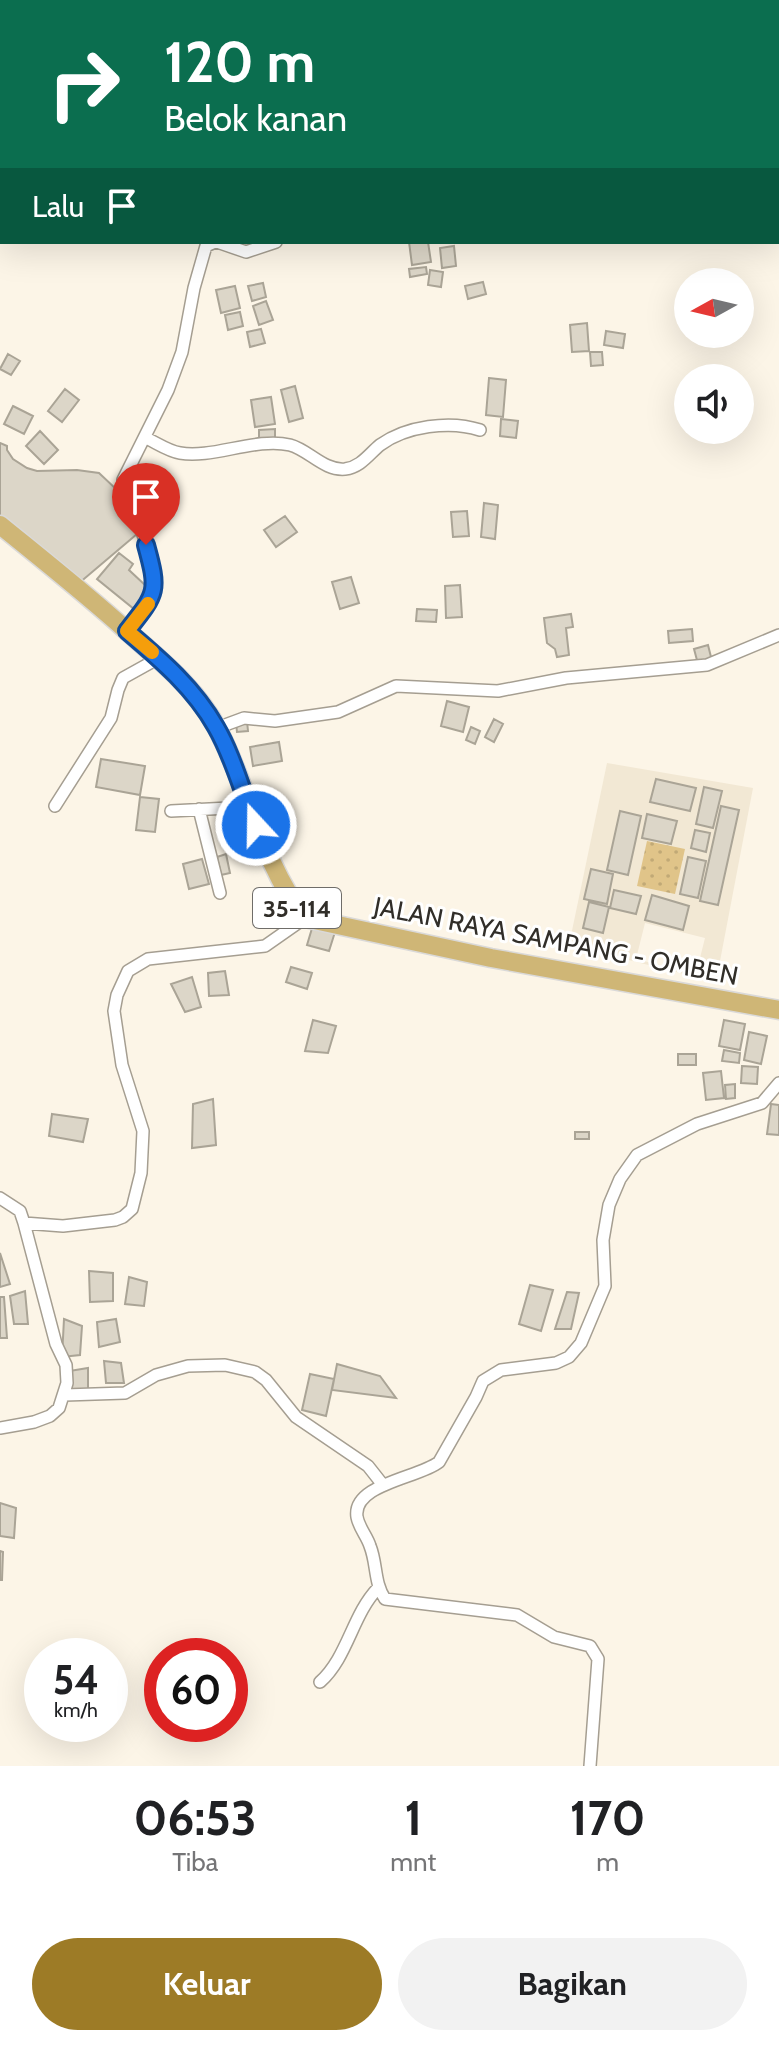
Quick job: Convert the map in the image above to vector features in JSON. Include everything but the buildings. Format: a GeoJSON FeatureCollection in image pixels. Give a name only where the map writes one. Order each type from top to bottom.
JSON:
{"type":"FeatureCollection","features":[{"type":"Feature","properties":{"kind":"main road","name":"35-114"},"geometry":{"type":"LineString","coordinates":[[0,525],[81,590],[187,686],[217,728],[280,881],[305,918]]}},
{"type":"Feature","properties":{"kind":"main road","name":"JALAN RAYA SAMPANG - OMBEN"},"geometry":{"type":"LineString","coordinates":[[305,918],[491,958],[779,1010]]}},
{"type":"Feature","properties":{"kind":"street"},"geometry":{"type":"LineString","coordinates":[[127,631],[149,602],[155,586],[146,545],[123,480],[168,390],[182,352],[194,288],[206,246],[211,244]]}},
{"type":"Feature","properties":{"kind":"street"},"geometry":{"type":"LineString","coordinates":[[222,244],[246,252],[270,244]]}},
{"type":"Feature","properties":{"kind":"street"},"geometry":{"type":"LineString","coordinates":[[146,438],[180,453],[268,444],[292,446],[326,465],[342,469],[357,465],[379,446],[408,431],[456,425],[480,430]]}},
{"type":"Feature","properties":{"kind":"street"},"geometry":{"type":"LineString","coordinates":[[217,728],[244,718],[275,721],[338,712],[396,686],[498,691],[566,678],[707,665],[779,635]]}},
{"type":"Feature","properties":{"kind":"street"},"geometry":{"type":"LineString","coordinates":[[55,806],[111,718],[123,678],[159,658]]}},
{"type":"Feature","properties":{"kind":"street"},"geometry":{"type":"LineString","coordinates":[[171,811],[248,807]]}},
{"type":"Feature","properties":{"kind":"street"},"geometry":{"type":"LineString","coordinates":[[199,809],[220,893]]}},
{"type":"Feature","properties":{"kind":"street"},"geometry":{"type":"LineString","coordinates":[[24,1223],[63,1226],[115,1220],[132,1209],[141,1173],[143,1131],[122,1065],[114,1011],[117,995],[128,971],[148,959],[265,946],[305,918]]}},
{"type":"Feature","properties":{"kind":"street"},"geometry":{"type":"LineString","coordinates":[[590,1766],[598,1659],[592,1648],[554,1637],[517,1615],[388,1600],[378,1588],[371,1546],[357,1516],[362,1499],[368,1493],[429,1470],[439,1462],[483,1381],[501,1370],[556,1363],[569,1357],[581,1343],[605,1286],[603,1240],[609,1205],[620,1179],[637,1155],[697,1124],[762,1103],[779,1083]]}},
{"type":"Feature","properties":{"kind":"street"},"geometry":{"type":"LineString","coordinates":[[0,1198],[20,1211],[56,1344],[66,1365],[65,1395],[59,1408],[50,1416],[34,1422],[0,1428]]}},
{"type":"Feature","properties":{"kind":"street"},"geometry":{"type":"LineString","coordinates":[[65,1395],[125,1393],[156,1375],[188,1366],[225,1365],[255,1372],[266,1380],[296,1417],[368,1466],[383,1485]]}},
{"type":"Feature","properties":{"kind":"street"},"geometry":{"type":"LineString","coordinates":[[320,1682],[328,1675],[347,1643],[364,1603],[378,1588]]}},
{"type":"Feature","properties":{"kind":"shaded area"},"geometry":{"type":"Polygon","coordinates":[[[607,763],[753,788],[716,982],[569,945],[607,763]],[[656,779],[650,802],[690,811],[695,788],[656,779]],[[704,788],[696,824],[713,828],[722,792],[704,788]],[[620,812],[607,869],[628,874],[641,817],[620,812]],[[647,814],[642,837],[671,844],[677,821],[647,814]],[[695,830],[691,848],[705,851],[709,833],[695,830]],[[689,857],[680,894],[706,861],[689,857]],[[591,869],[584,899],[606,904],[613,874],[591,869]],[[614,890],[610,908],[636,914],[640,895],[614,890]],[[652,895],[646,920],[682,930],[689,906],[652,895]],[[589,902],[583,928],[602,933],[609,907],[589,902]],[[645,923],[636,959],[696,974],[705,938],[645,923]]]}},
{"type":"Feature","properties":{"kind":"shaded area"},"geometry":{"type":"Polygon","coordinates":[[[647,841],[685,849],[675,894],[637,886],[647,841]]]}},
{"type":"Feature","properties":{"kind":"slow traffic"},"geometry":{"type":"LineString","coordinates":[[148,604],[127,631],[152,652]]}},
{"type":"Feature","properties":{"kind":"route"},"geometry":{"type":"LineString","coordinates":[[146,545],[154,573],[154,594],[127,631],[159,658],[202,705],[233,762],[256,825]]}}]}
